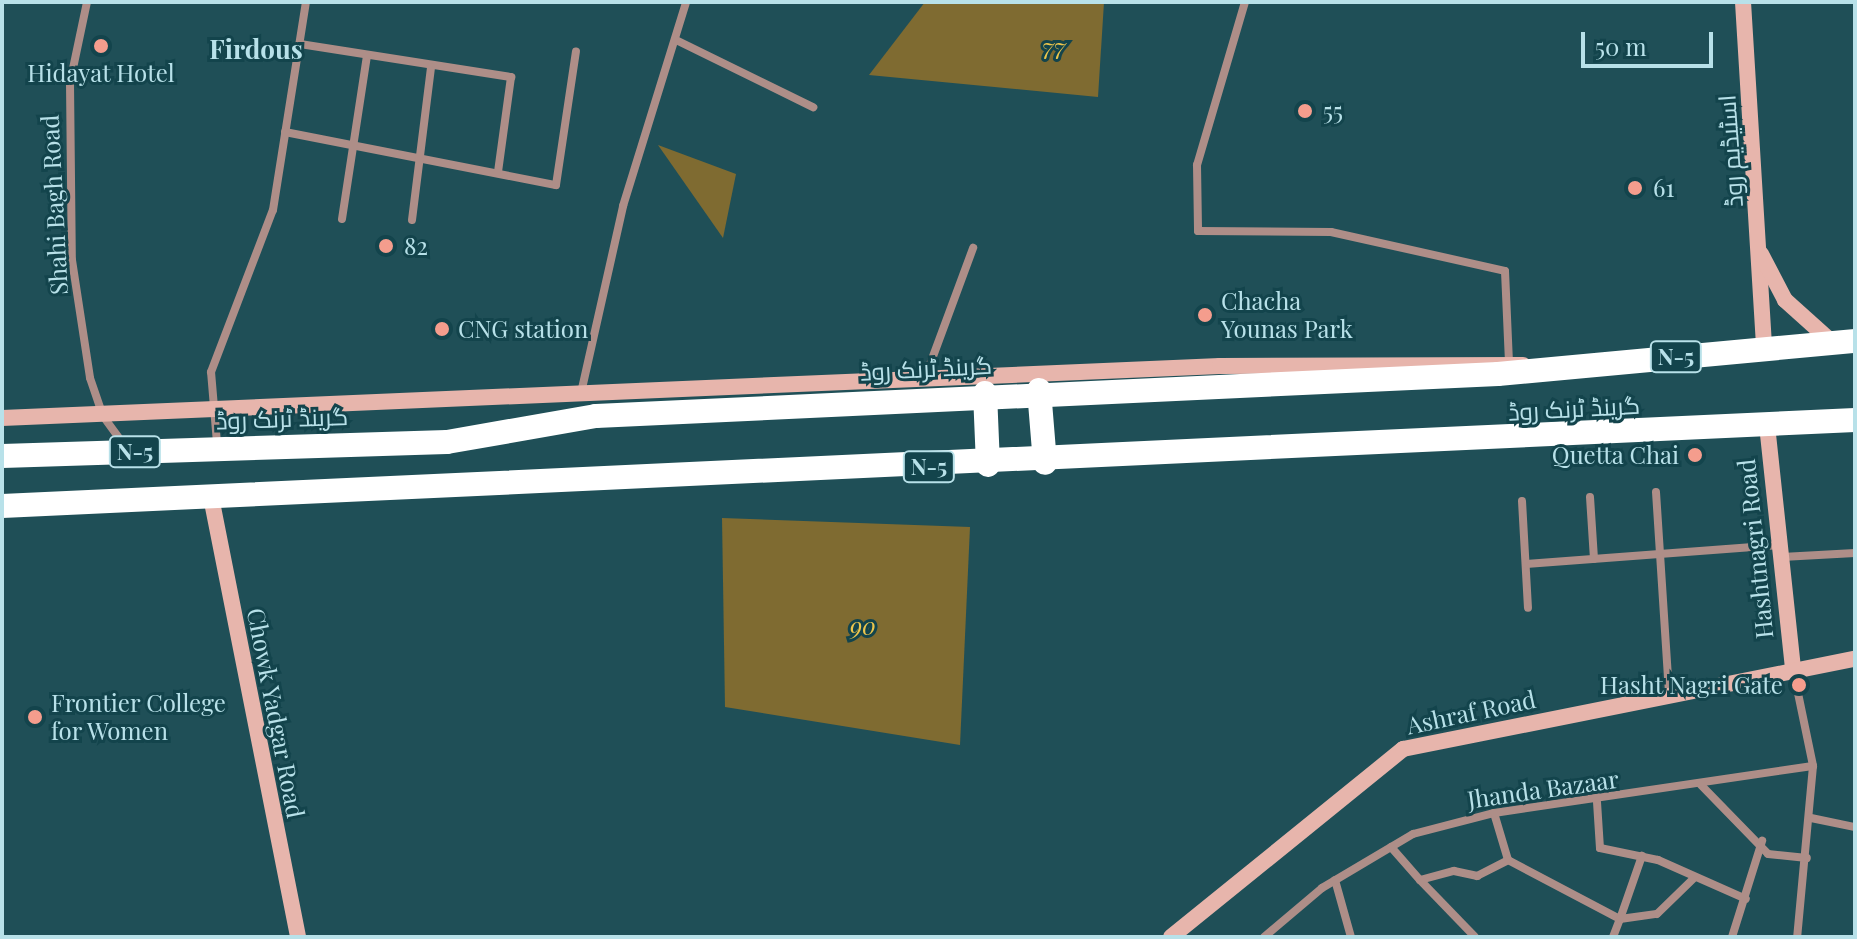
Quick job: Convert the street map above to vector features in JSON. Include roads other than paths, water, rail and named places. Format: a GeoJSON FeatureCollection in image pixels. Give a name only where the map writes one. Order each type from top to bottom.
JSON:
{"type":"FeatureCollection","features":[{"type":"Feature","properties":{"kind":"highway","name":"گرینڈ ٹرنک روڈ"},"geometry":{"type":"LineString","coordinates":[[2,456],[447,442],[596,416],[1039,390],[1504,368],[1535,370],[1844,342]]}},
{"type":"Feature","properties":{"kind":"highway"},"geometry":{"type":"LineString","coordinates":[[1039,390],[1045,458]]}},
{"type":"Feature","properties":{"kind":"highway"},"geometry":{"type":"LineString","coordinates":[[985,393],[988,461]]}},
{"type":"Feature","properties":{"kind":"highway","name":"گرینڈ ٹرنک روڈ"},"geometry":{"type":"LineString","coordinates":[[2,506],[1855,420]]}},
{"type":"Feature","properties":{"kind":"street","name":"Shahi Bagh Road"},"geometry":{"type":"LineString","coordinates":[[87,2],[70,83],[70,214],[90,378],[103,416],[125,446]]}},
{"type":"Feature","properties":{"kind":"street"},"geometry":{"type":"LineString","coordinates":[[217,443],[211,372],[273,210],[306,2]]}},
{"type":"Feature","properties":{"kind":"street"},"geometry":{"type":"LineString","coordinates":[[581,393],[623,206],[686,2]]}},
{"type":"Feature","properties":{"kind":"street"},"geometry":{"type":"LineString","coordinates":[[2,418],[213,413],[581,393],[925,379],[1504,368],[1505,271],[1331,232],[1198,231],[1197,165],[1245,2]]}},
{"type":"Feature","properties":{"kind":"street","name":"اسٹیڈیم روڈ"},"geometry":{"type":"LineString","coordinates":[[1743,2],[1764,349]]}},
{"type":"Feature","properties":{"kind":"street"},"geometry":{"type":"LineString","coordinates":[[676,40],[813,107]]}},
{"type":"Feature","properties":{"kind":"street"},"geometry":{"type":"LineString","coordinates":[[300,44],[431,67],[511,77],[498,172]]}},
{"type":"Feature","properties":{"kind":"street"},"geometry":{"type":"LineString","coordinates":[[285,132],[556,185],[576,51]]}},
{"type":"Feature","properties":{"kind":"street"},"geometry":{"type":"LineString","coordinates":[[342,219],[367,56]]}},
{"type":"Feature","properties":{"kind":"street"},"geometry":{"type":"LineString","coordinates":[[412,220],[431,67]]}},
{"type":"Feature","properties":{"kind":"street"},"geometry":{"type":"LineString","coordinates":[[925,379],[973,248]]}},
{"type":"Feature","properties":{"kind":"street","name":"اسٹیڈیم روڈ"},"geometry":{"type":"LineString","coordinates":[[1758,249],[1785,300],[1844,342]]}},
{"type":"Feature","properties":{"kind":"street","name":"Hashtnagri Road"},"geometry":{"type":"LineString","coordinates":[[1767,425],[1776,552],[1793,668]]}},
{"type":"Feature","properties":{"kind":"street"},"geometry":{"type":"LineString","coordinates":[[1656,492],[1669,694]]}},
{"type":"Feature","properties":{"kind":"street","name":"Chowk Yadgar Road"},"geometry":{"type":"LineString","coordinates":[[211,497],[298,937]]}},
{"type":"Feature","properties":{"kind":"street"},"geometry":{"type":"LineString","coordinates":[[1590,497],[1594,559]]}},
{"type":"Feature","properties":{"kind":"street"},"geometry":{"type":"LineString","coordinates":[[1522,501],[1528,608]]}},
{"type":"Feature","properties":{"kind":"street"},"geometry":{"type":"LineString","coordinates":[[1526,564],[1660,554],[1855,553]]}},
{"type":"Feature","properties":{"kind":"street","name":"Ashraf Road"},"geometry":{"type":"LineString","coordinates":[[1171,937],[1403,749],[1793,668],[1855,659]]}},
{"type":"Feature","properties":{"kind":"street"},"geometry":{"type":"LineString","coordinates":[[1793,668],[1813,766],[1811,818],[1797,937]]}},
{"type":"Feature","properties":{"kind":"street","name":"Jhanda Bazaar"},"geometry":{"type":"LineString","coordinates":[[1264,937],[1335,880],[1391,847],[1494,813],[1597,802],[1813,766]]}},
{"type":"Feature","properties":{"kind":"street"},"geometry":{"type":"LineString","coordinates":[[1701,785],[1762,841],[1773,857],[1807,858]]}},
{"type":"Feature","properties":{"kind":"street"},"geometry":{"type":"LineString","coordinates":[[1597,802],[1600,848],[1642,856],[1746,899]]}},
{"type":"Feature","properties":{"kind":"street"},"geometry":{"type":"LineString","coordinates":[[1494,813],[1508,860],[1620,919],[1657,914],[1694,878]]}},
{"type":"Feature","properties":{"kind":"street"},"geometry":{"type":"LineString","coordinates":[[1811,818],[1855,827]]}},
{"type":"Feature","properties":{"kind":"street"},"geometry":{"type":"LineString","coordinates":[[1732,937],[1762,841]]}},
{"type":"Feature","properties":{"kind":"street"},"geometry":{"type":"LineString","coordinates":[[1391,847],[1475,937]]}},
{"type":"Feature","properties":{"kind":"street"},"geometry":{"type":"LineString","coordinates":[[1613,937],[1642,856]]}},
{"type":"Feature","properties":{"kind":"street"},"geometry":{"type":"LineString","coordinates":[[1420,880],[1454,871],[1477,876],[1508,860]]}},
{"type":"Feature","properties":{"kind":"street"},"geometry":{"type":"LineString","coordinates":[[1335,880],[1351,937]]}},
{"type":"Feature","properties":{"kind":"place","name":"Hidayat Hotel"},"geometry":{"type":"Point","coordinates":[101,46]}},
{"type":"Feature","properties":{"kind":"place","name":"55"},"geometry":{"type":"Point","coordinates":[1305,111]}},
{"type":"Feature","properties":{"kind":"place","name":"61"},"geometry":{"type":"Point","coordinates":[1635,188]}},
{"type":"Feature","properties":{"kind":"place","name":"82"},"geometry":{"type":"Point","coordinates":[386,246]}},
{"type":"Feature","properties":{"kind":"place","name":"Chacha Younas Park"},"geometry":{"type":"Point","coordinates":[1205,315]}},
{"type":"Feature","properties":{"kind":"place","name":"CNG station"},"geometry":{"type":"Point","coordinates":[442,329]}},
{"type":"Feature","properties":{"kind":"place","name":"Quetta Chai"},"geometry":{"type":"Point","coordinates":[1695,455]}},
{"type":"Feature","properties":{"kind":"place","name":"Hasht Nagri Gate"},"geometry":{"type":"Point","coordinates":[1799,685]}},
{"type":"Feature","properties":{"kind":"place","name":"Frontier College for Women"},"geometry":{"type":"Point","coordinates":[35,717]}},
{"type":"Feature","properties":{"kind":"district","name":"Firdous"},"geometry":{"type":"Point","coordinates":[256,49]}},
{"type":"Feature","properties":{"kind":"park label","name":"77"},"geometry":{"type":"Point","coordinates":[1054,47]}},
{"type":"Feature","properties":{"kind":"park label","name":"90"},"geometry":{"type":"Point","coordinates":[863,626]}}]}
